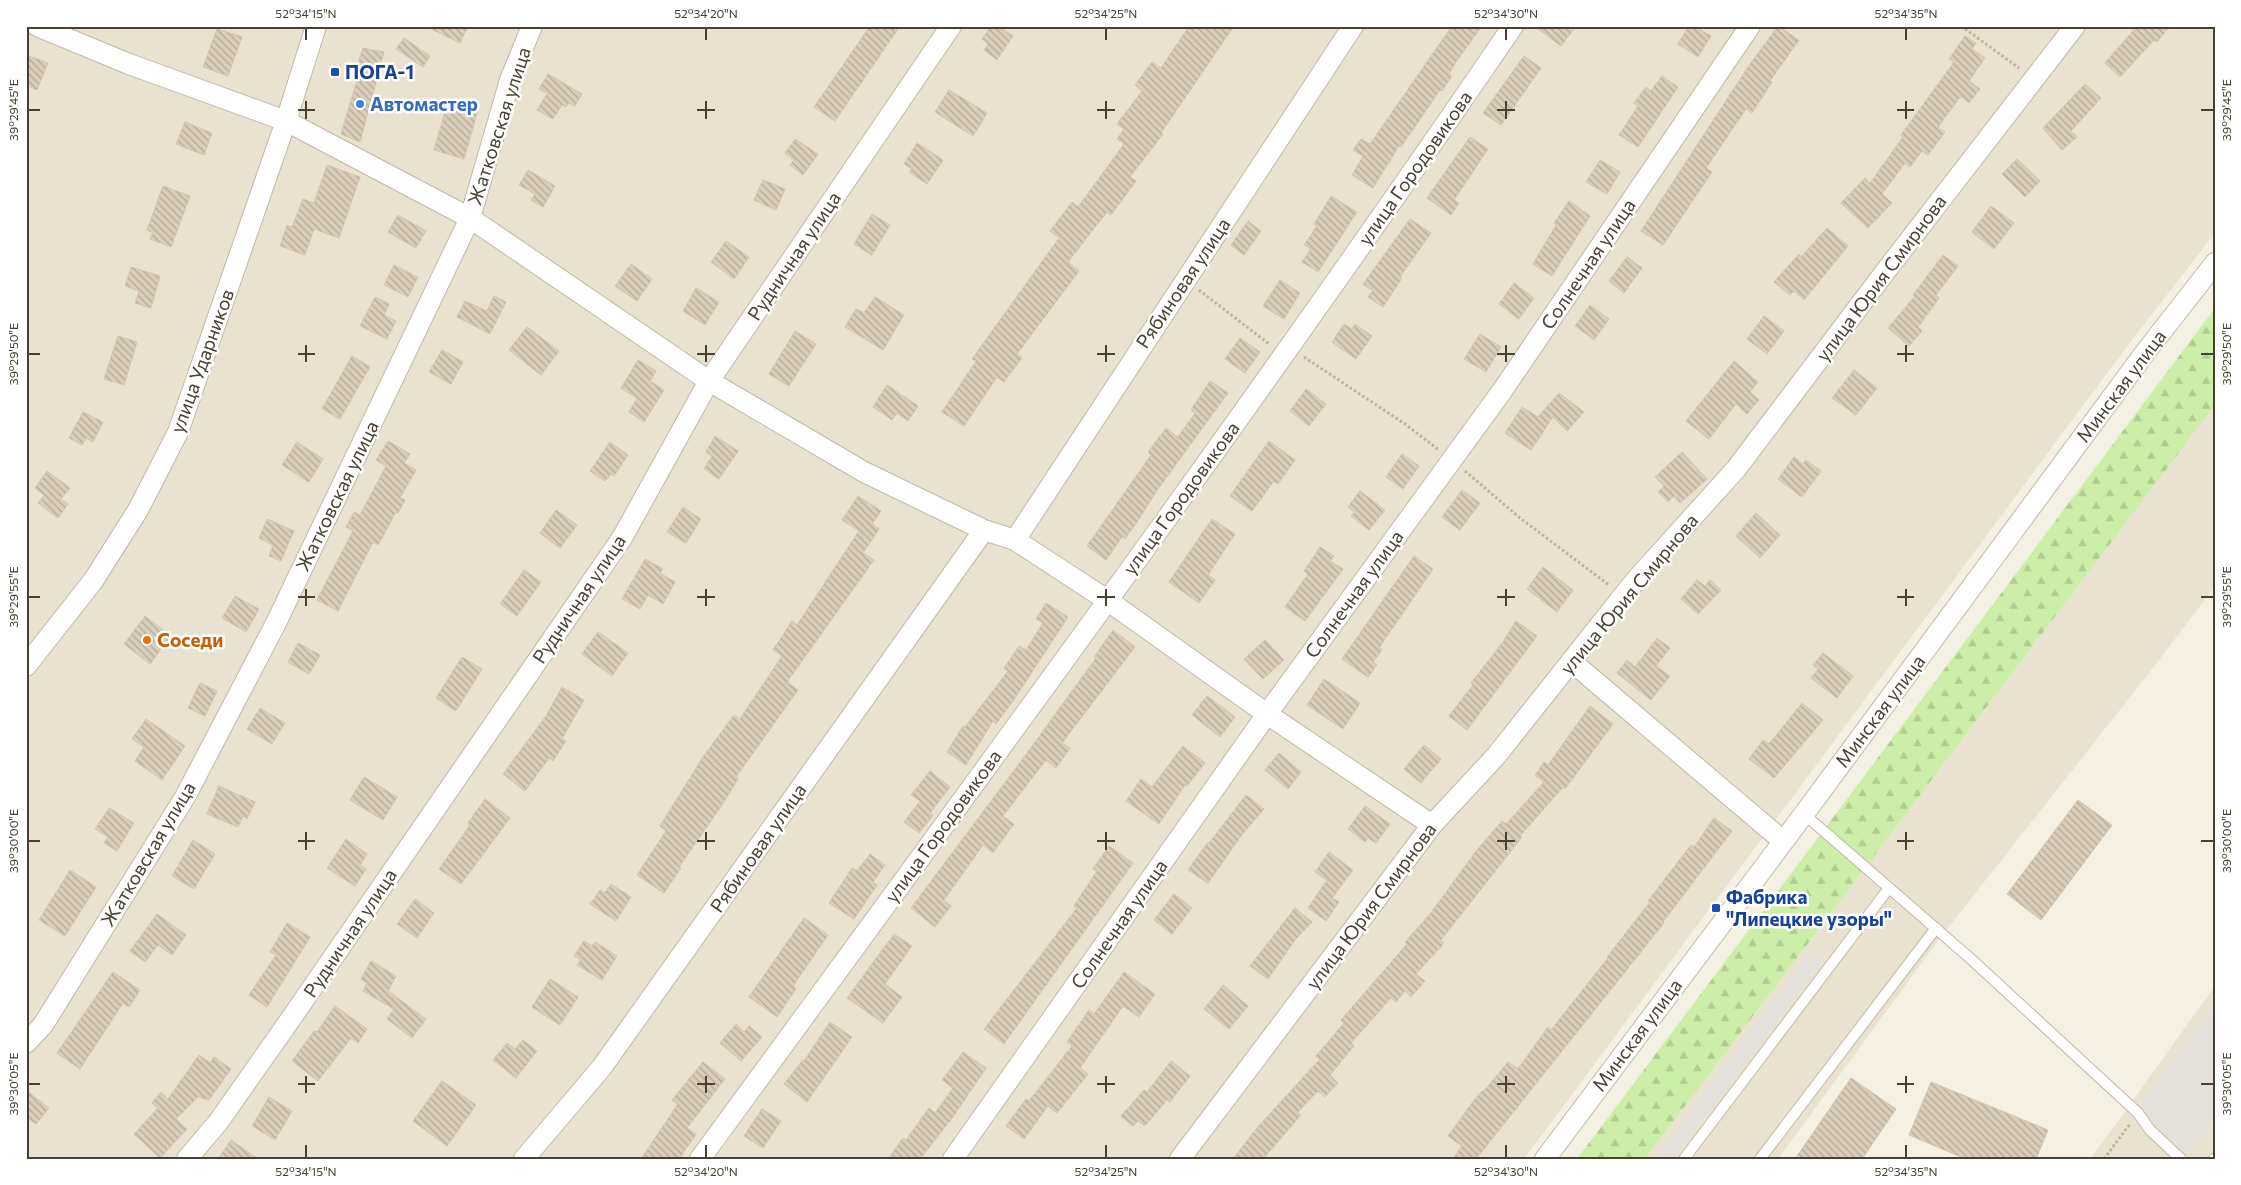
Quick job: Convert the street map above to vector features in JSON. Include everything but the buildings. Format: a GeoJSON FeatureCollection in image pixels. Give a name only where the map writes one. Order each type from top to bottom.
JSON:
{"type":"FeatureCollection","features":[{"type":"Feature","properties":{"kind":"street"},"geometry":{"type":"LineString","coordinates":[[38,26],[129,64],[286,121],[470,218],[709,381],[864,472],[984,530],[1015,540],[1107,600],[1267,714],[1432,825]]}},
{"type":"Feature","properties":{"kind":"street","name":"улица Ударников"},"geometry":{"type":"LineString","coordinates":[[26,666],[93,581],[138,510],[178,432],[286,121],[316,26]]}},
{"type":"Feature","properties":{"kind":"street","name":"Жатковская улица"},"geometry":{"type":"LineString","coordinates":[[26,1043],[43,1025],[184,797],[276,622],[470,218],[510,80],[532,26]]}},
{"type":"Feature","properties":{"kind":"street","name":"Рудничная улица"},"geometry":{"type":"LineString","coordinates":[[188,1159],[219,1121],[290,1020],[622,538],[709,381],[950,26]]}},
{"type":"Feature","properties":{"kind":"street","name":"Рябиновая улица"},"geometry":{"type":"LineString","coordinates":[[1015,540],[1353,26]]}},
{"type":"Feature","properties":{"kind":"street","name":"улица Городовикова"},"geometry":{"type":"LineString","coordinates":[[700,1159],[1289,348],[1389,208],[1513,26]]}},
{"type":"Feature","properties":{"kind":"street","name":"Солнечная улица"},"geometry":{"type":"LineString","coordinates":[[953,1159],[1267,714],[1502,390],[1750,26]]}},
{"type":"Feature","properties":{"kind":"street","name":"улица Юрия Смирнова"},"geometry":{"type":"LineString","coordinates":[[1180,1159],[1432,825],[1496,756],[1635,581],[1736,470],[1885,272],[2075,26]]}},
{"type":"Feature","properties":{"kind":"street","name":"Минская улица"},"geometry":{"type":"LineString","coordinates":[[1545,1159],[1804,814],[2144,354],[2215,263]]}},
{"type":"Feature","properties":{"kind":"street","name":"Рябиновая улица"},"geometry":{"type":"LineString","coordinates":[[524,1159],[602,1067],[984,530]]}},
{"type":"Feature","properties":{"kind":"street"},"geometry":{"type":"LineString","coordinates":[[1571,661],[1783,841]]}},
{"type":"Feature","properties":{"kind":"lane"},"geometry":{"type":"LineString","coordinates":[[1804,814],[1936,928],[2138,1113],[2150,1130],[2181,1159]]}},
{"type":"Feature","properties":{"kind":"lane"},"geometry":{"type":"LineString","coordinates":[[1684,1159],[1889,888]]}},
{"type":"Feature","properties":{"kind":"lane"},"geometry":{"type":"LineString","coordinates":[[1760,1159],[1936,928]]}},
{"type":"Feature","properties":{"kind":"path"},"geometry":{"type":"LineString","coordinates":[[1961,26],[2035,78]]}},
{"type":"Feature","properties":{"kind":"path"},"geometry":{"type":"LineString","coordinates":[[1185,279],[1275,348],[1289,348],[1405,424],[1452,460],[1520,518],[1614,588]]}},
{"type":"Feature","properties":{"kind":"path"},"geometry":{"type":"LineString","coordinates":[[2104,1159],[2138,1113]]}},
{"type":"Feature","properties":{"kind":"shaded area"},"geometry":{"type":"Polygon","coordinates":[[[26,26],[2215,26],[2215,233],[2125,349],[1524,1159],[26,1159],[26,26]]]}},
{"type":"Feature","properties":{"kind":"shaded area"},"geometry":{"type":"Polygon","coordinates":[[[2215,405],[2215,586],[2156,664],[1937,942],[1778,1159],[1645,1159],[2215,405]]]}},
{"type":"Feature","properties":{"kind":"shaded area"},"geometry":{"type":"Polygon","coordinates":[[[1814,947],[1823,960],[1673,1159],[1655,1159],[1814,947]]]}},
{"type":"Feature","properties":{"kind":"shaded area"},"geometry":{"type":"Polygon","coordinates":[[[2215,986],[2215,1159],[2090,1159],[2124,1113],[2215,986]]]}},
{"type":"Feature","properties":{"kind":"shaded area"},"geometry":{"type":"Polygon","coordinates":[[[2215,1006],[2215,1117],[2189,1153],[2137,1109],[2215,1006]]]}},
{"type":"Feature","properties":{"kind":"green space"},"geometry":{"type":"Polygon","coordinates":[[[2215,308],[2215,405],[1645,1159],[1577,1159],[2215,308]]]}},
{"type":"Feature","properties":{"kind":"place","name":"ПОГА-1"},"geometry":{"type":"Point","coordinates":[335,72]}},
{"type":"Feature","properties":{"kind":"place","name":"Автомастер"},"geometry":{"type":"Point","coordinates":[360,104]}},
{"type":"Feature","properties":{"kind":"place","name":"Соседи"},"geometry":{"type":"Point","coordinates":[147,640]}},
{"type":"Feature","properties":{"kind":"place","name":"Фабрика \"Липецкие узоры\""},"geometry":{"type":"Point","coordinates":[1716,908]}}]}
